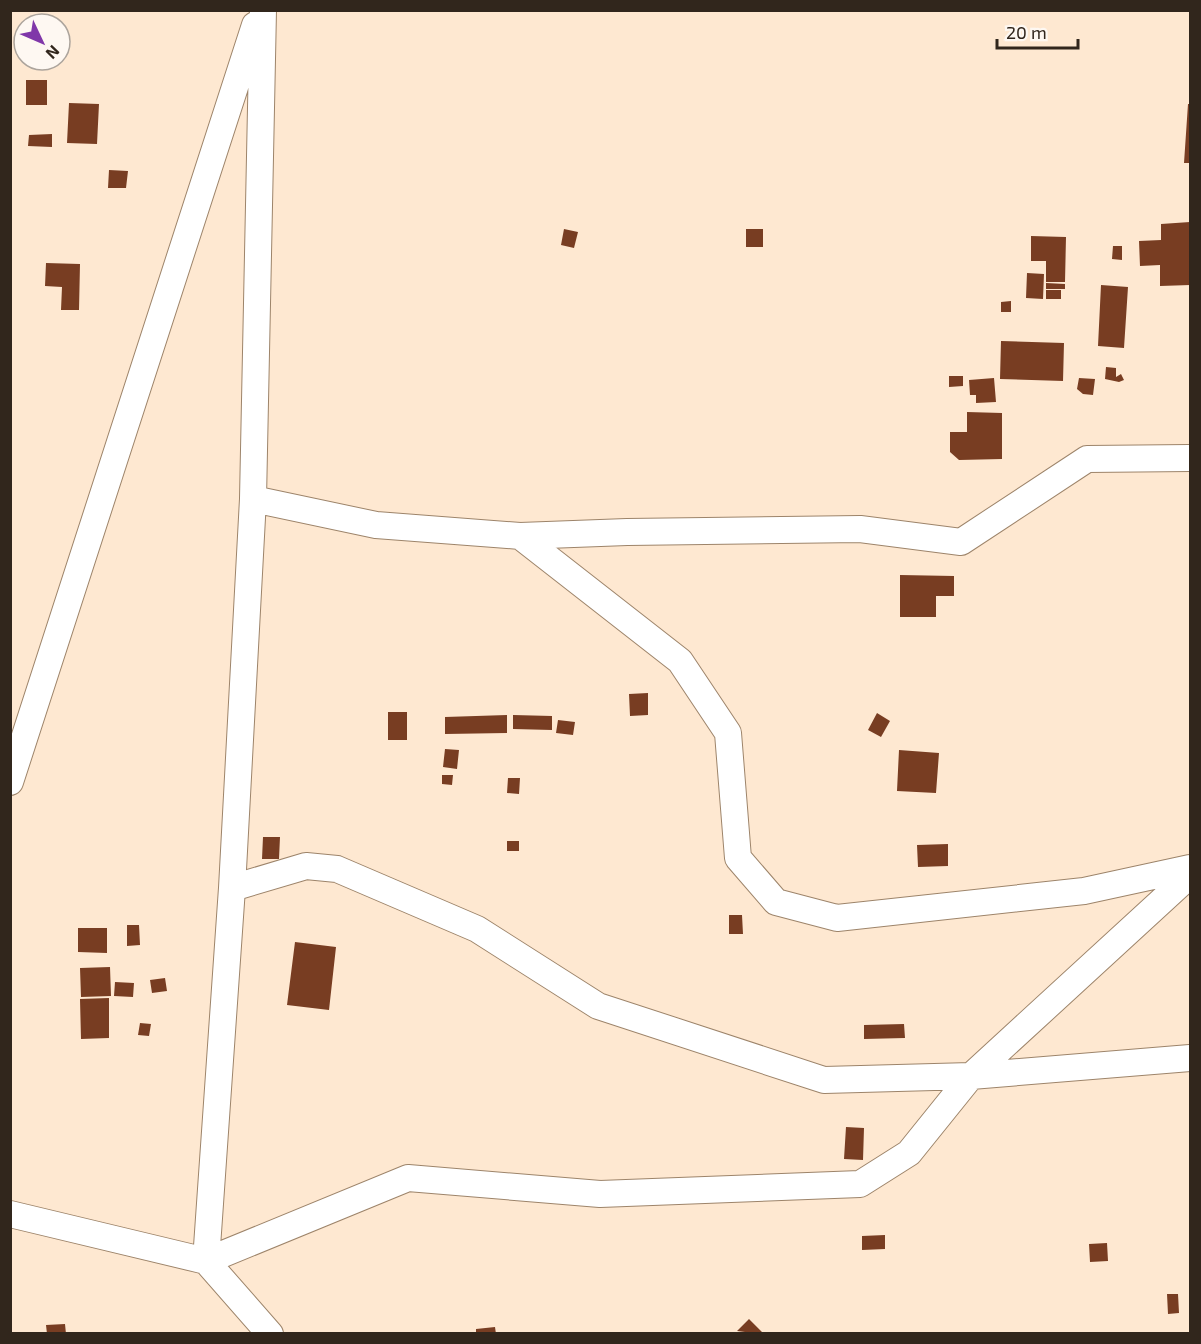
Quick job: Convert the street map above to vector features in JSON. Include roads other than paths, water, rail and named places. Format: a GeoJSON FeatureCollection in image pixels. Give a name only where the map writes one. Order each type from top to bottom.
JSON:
{"type":"FeatureCollection","features":[{"type":"Feature","properties":{"kind":"street"},"geometry":{"type":"LineString","coordinates":[[207,1261],[253,499],[261,10]]}},
{"type":"Feature","properties":{"kind":"street"},"geometry":{"type":"LineString","coordinates":[[10,782],[261,10]]}},
{"type":"Feature","properties":{"kind":"street"},"geometry":{"type":"LineString","coordinates":[[253,499],[376,525],[520,536],[627,532],[860,530],[961,542],[1087,459],[1191,458]]}},
{"type":"Feature","properties":{"kind":"street"},"geometry":{"type":"LineString","coordinates":[[520,536],[680,661],[728,733],[738,858],[776,902],[837,918],[1084,891],[1191,868]]}},
{"type":"Feature","properties":{"kind":"street"},"geometry":{"type":"LineString","coordinates":[[231,888],[306,866],[337,869],[477,929],[598,1006],[824,1080],[971,1076],[1191,1058]]}},
{"type":"Feature","properties":{"kind":"street"},"geometry":{"type":"LineString","coordinates":[[207,1261],[408,1178],[600,1194],[860,1184],[909,1153],[971,1076],[1191,875]]}},
{"type":"Feature","properties":{"kind":"street"},"geometry":{"type":"LineString","coordinates":[[10,1214],[207,1261],[270,1334]]}}]}
